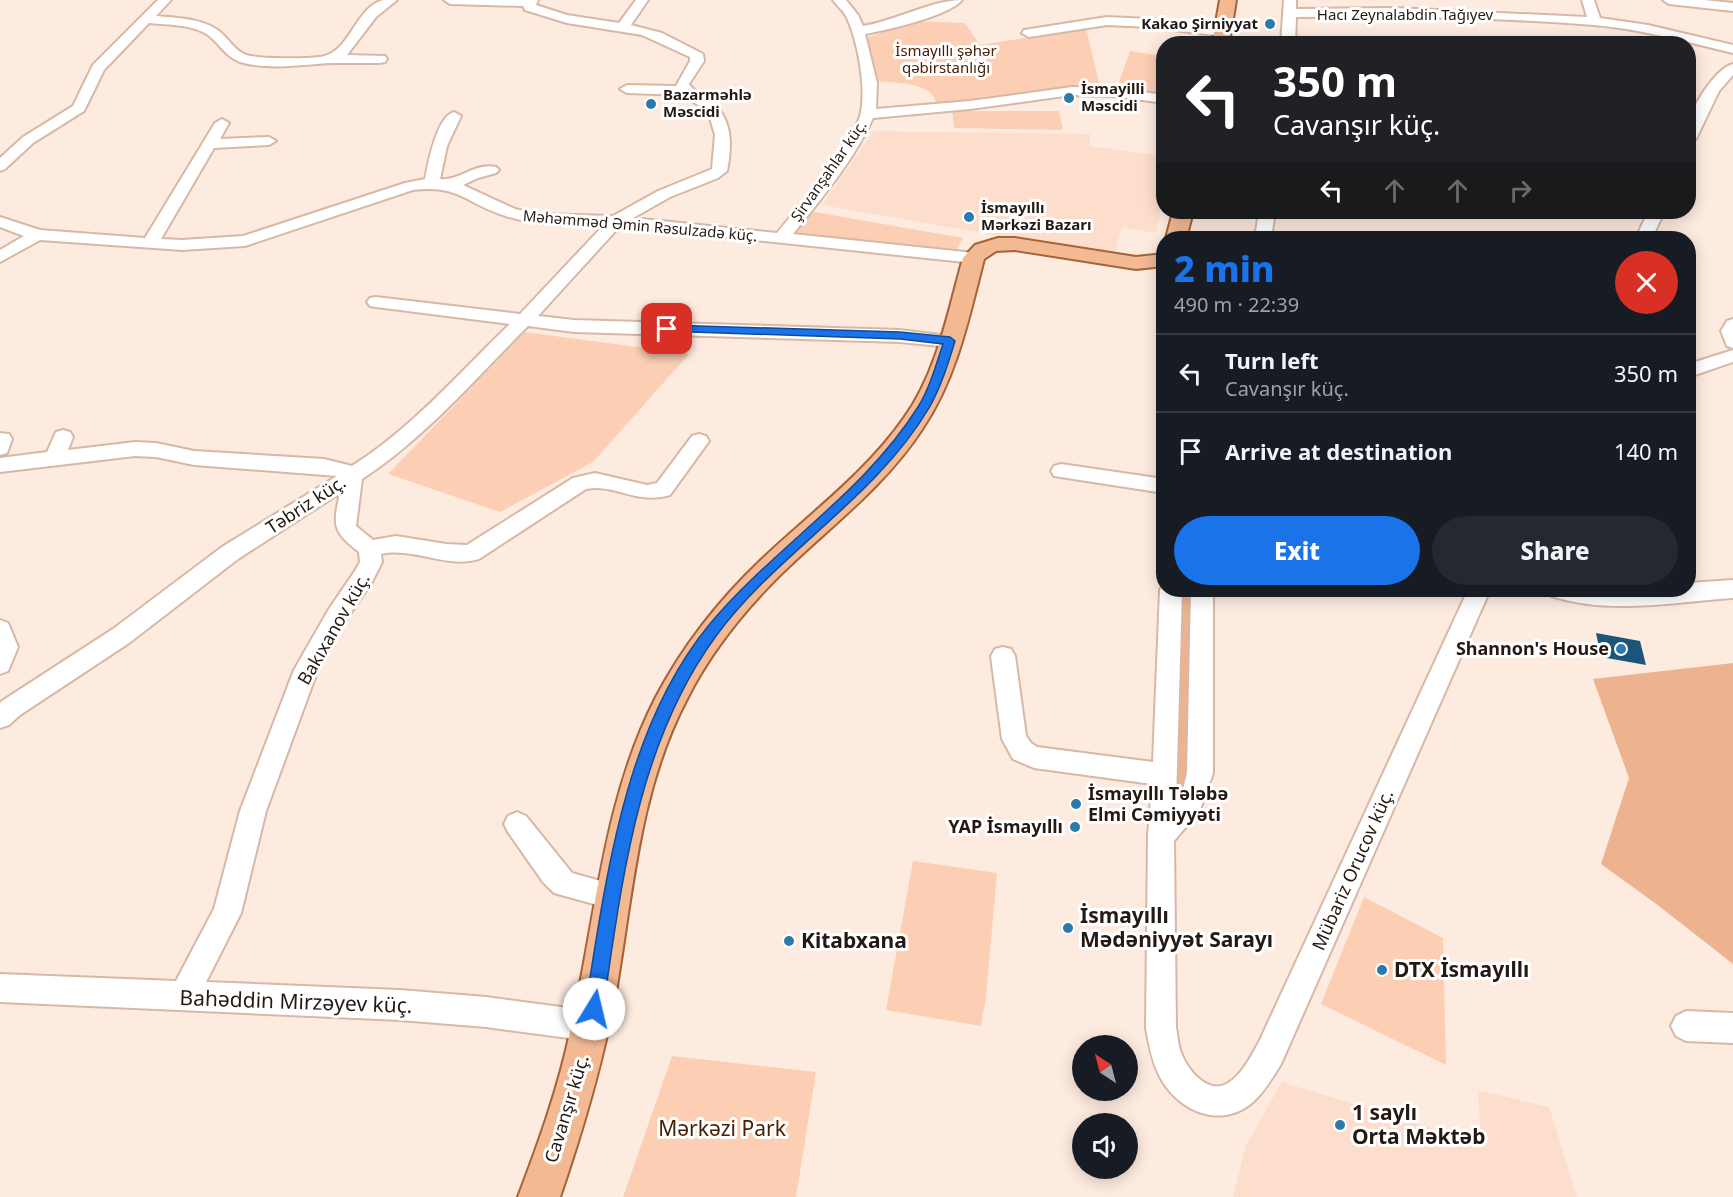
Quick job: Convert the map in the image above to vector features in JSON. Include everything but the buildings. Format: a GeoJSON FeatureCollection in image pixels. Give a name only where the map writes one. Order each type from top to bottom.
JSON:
{"type":"FeatureCollection","features":[{"type":"Feature","properties":{"kind":"main road"},"geometry":{"type":"LineString","coordinates":[[1221,36],[1228,0]]}},
{"type":"Feature","properties":{"kind":"main road"},"geometry":{"type":"LineString","coordinates":[[981,252],[1016,244],[1136,263],[1156,262]]}},
{"type":"Feature","properties":{"kind":"main road","name":"Cavanşır küç."},"geometry":{"type":"LineString","coordinates":[[539,1197],[569,1112],[591,1026],[616,866],[644,761],[666,709],[688,666],[712,631],[742,597],[885,461],[924,407],[939,375],[981,252]]}},
{"type":"Feature","properties":{"kind":"street"},"geometry":{"type":"LineString","coordinates":[[0,166],[22,145],[79,108],[98,68],[165,0]]}},
{"type":"Feature","properties":{"kind":"street"},"geometry":{"type":"LineString","coordinates":[[334,58],[344,51],[371,14],[391,0]]}},
{"type":"Feature","properties":{"kind":"street"},"geometry":{"type":"LineString","coordinates":[[351,476],[399,441],[524,320],[616,221],[664,194],[719,171],[723,137],[720,121],[709,107],[687,91],[682,84],[698,57],[664,37],[532,9],[529,7],[531,1],[450,0]]}},
{"type":"Feature","properties":{"kind":"street"},"geometry":{"type":"LineString","coordinates":[[623,27],[642,0]]}},
{"type":"Feature","properties":{"kind":"street","name":"Şirvanşahlar küç."},"geometry":{"type":"LineString","coordinates":[[781,238],[811,202],[859,133],[868,114],[870,83],[858,31],[852,15],[839,0]]}},
{"type":"Feature","properties":{"kind":"street"},"geometry":{"type":"LineString","coordinates":[[858,31],[884,27],[947,6],[956,0]]}},
{"type":"Feature","properties":{"kind":"street"},"geometry":{"type":"LineString","coordinates":[[1588,0],[1595,21]]}},
{"type":"Feature","properties":{"kind":"street"},"geometry":{"type":"LineString","coordinates":[[1669,0],[1733,7]]}},
{"type":"Feature","properties":{"kind":"street"},"geometry":{"type":"LineString","coordinates":[[1288,36],[1290,6]]}},
{"type":"Feature","properties":{"kind":"street","name":"Hacı Zeynalabdin Tağıyev"},"geometry":{"type":"LineString","coordinates":[[1290,6],[1375,6],[1595,21],[1678,36]]}},
{"type":"Feature","properties":{"kind":"street"},"geometry":{"type":"LineString","coordinates":[[145,19],[201,28],[212,33],[238,57],[246,59],[307,61],[334,58],[380,59]]}},
{"type":"Feature","properties":{"kind":"street"},"geometry":{"type":"LineString","coordinates":[[1029,33],[1081,23],[1108,21],[1156,23],[1212,36]]}},
{"type":"Feature","properties":{"kind":"street","name":"Hacı Zeynalabdin Tağıyev"},"geometry":{"type":"LineString","coordinates":[[1696,40],[1733,49]]}},
{"type":"Feature","properties":{"kind":"street"},"geometry":{"type":"LineString","coordinates":[[1696,124],[1712,89],[1723,75],[1733,68]]}},
{"type":"Feature","properties":{"kind":"street"},"geometry":{"type":"LineString","coordinates":[[627,89],[687,91]]}},
{"type":"Feature","properties":{"kind":"street"},"geometry":{"type":"LineString","coordinates":[[868,114],[970,105],[1072,91],[1113,92],[1156,98]]}},
{"type":"Feature","properties":{"kind":"street"},"geometry":{"type":"LineString","coordinates":[[432,183],[439,146],[454,116]]}},
{"type":"Feature","properties":{"kind":"street"},"geometry":{"type":"LineString","coordinates":[[150,243],[222,123]]}},
{"type":"Feature","properties":{"kind":"street"},"geometry":{"type":"LineString","coordinates":[[211,144],[269,141]]}},
{"type":"Feature","properties":{"kind":"street"},"geometry":{"type":"LineString","coordinates":[[450,185],[473,174],[491,170]]}},
{"type":"Feature","properties":{"kind":"street","name":"Məhəmməd Əmin Rəsulzadə küç."},"geometry":{"type":"LineString","coordinates":[[0,222],[37,235],[58,238],[182,245],[245,241],[411,186],[432,183],[450,185],[520,216],[550,220],[616,221],[781,238],[981,252]]}},
{"type":"Feature","properties":{"kind":"street"},"geometry":{"type":"LineString","coordinates":[[0,257],[37,235]]}},
{"type":"Feature","properties":{"kind":"street"},"geometry":{"type":"LineString","coordinates":[[376,302],[582,326],[878,335],[950,341]]}},
{"type":"Feature","properties":{"kind":"street"},"geometry":{"type":"LineString","coordinates":[[1733,325],[1730,331],[1733,342]]}},
{"type":"Feature","properties":{"kind":"street"},"geometry":{"type":"LineString","coordinates":[[1696,369],[1733,356]]}},
{"type":"Feature","properties":{"kind":"street"},"geometry":{"type":"LineString","coordinates":[[55,458],[63,437]]}},
{"type":"Feature","properties":{"kind":"street"},"geometry":{"type":"LineString","coordinates":[[370,549],[384,543],[406,543],[460,555],[471,553],[580,483],[595,480],[647,492],[663,490],[675,477],[699,441]]}},
{"type":"Feature","properties":{"kind":"street","name":"Təbriz küç."},"geometry":{"type":"LineString","coordinates":[[0,465],[135,449],[156,450],[194,458],[324,466],[344,470],[351,476],[230,553],[121,636],[11,708],[0,718]]}},
{"type":"Feature","properties":{"kind":"street"},"geometry":{"type":"LineString","coordinates":[[1061,471],[1156,485]]}},
{"type":"Feature","properties":{"kind":"street","name":"Bakıxanov küç."},"geometry":{"type":"LineString","coordinates":[[183,997],[227,914],[253,811],[306,670],[337,615],[371,562],[370,549],[347,530],[344,519],[354,488],[351,476]]}},
{"type":"Feature","properties":{"kind":"street"},"geometry":{"type":"LineString","coordinates":[[1696,592],[1733,589]]}},
{"type":"Feature","properties":{"kind":"street"},"geometry":{"type":"LineString","coordinates":[[1161,836],[1171,597]]}},
{"type":"Feature","properties":{"kind":"street"},"geometry":{"type":"LineString","coordinates":[[1161,836],[1190,807],[1197,792],[1200,773],[1202,597]]}},
{"type":"Feature","properties":{"kind":"street","name":"Mübariz Orucov küç."},"geometry":{"type":"LineString","coordinates":[[1161,836],[1161,1028],[1166,1057],[1176,1076],[1189,1090],[1206,1100],[1226,1101],[1242,1092],[1256,1076],[1270,1053],[1476,597]]}},
{"type":"Feature","properties":{"kind":"street"},"geometry":{"type":"LineString","coordinates":[[1596,597],[1616,597]]}},
{"type":"Feature","properties":{"kind":"street"},"geometry":{"type":"LineString","coordinates":[[0,629],[7,639],[8,652],[0,664]]}},
{"type":"Feature","properties":{"kind":"street"},"geometry":{"type":"LineString","coordinates":[[1003,656],[1014,739],[1022,751],[1034,757],[1165,775]]}},
{"type":"Feature","properties":{"kind":"street"},"geometry":{"type":"LineString","coordinates":[[517,824],[564,884],[612,897]]}},
{"type":"Feature","properties":{"kind":"street","name":"Bahəddin Mirzəyev küç."},"geometry":{"type":"LineString","coordinates":[[0,988],[400,1005],[486,1012],[591,1026]]}},
{"type":"Feature","properties":{"kind":"street"},"geometry":{"type":"LineString","coordinates":[[1686,1026],[1733,1028]]}},
{"type":"Feature","properties":{"kind":"shaded area"},"geometry":{"type":"Polygon","coordinates":[[[874,131],[1090,134],[1090,146],[1156,155],[1156,219],[1159,219],[1156,233],[1122,227],[1114,256],[822,205],[874,131]]]}},
{"type":"Feature","properties":{"kind":"shaded area"},"geometry":{"type":"Polygon","coordinates":[[[1178,597],[1190,597],[1188,784],[1172,807],[1178,597]]]}},
{"type":"Feature","properties":{"kind":"shaded area"},"geometry":{"type":"Polygon","coordinates":[[[1733,663],[1733,964],[1601,864],[1629,778],[1593,679],[1733,663]]]}},
{"type":"Feature","properties":{"kind":"shaded area","name":"1 saylı Orta Məktəb"},"geometry":{"type":"Polygon","coordinates":[[[1282,1082],[1481,1143],[1478,1090],[1549,1107],[1577,1197],[1233,1197],[1246,1145],[1282,1082]]]}},
{"type":"Feature","properties":{"kind":"green space","name":"İsmayıllı şəhər qəbirstanlığı"},"geometry":{"type":"Polygon","coordinates":[[[915,21],[965,23],[980,45],[1086,28],[1100,87],[1086,89],[1080,86],[938,106],[934,97],[926,89],[877,81],[866,38],[915,21]]]}},
{"type":"Feature","properties":{"kind":"green space"},"geometry":{"type":"Polygon","coordinates":[[[1130,51],[1156,55],[1156,94],[1117,88],[1130,51]]]}},
{"type":"Feature","properties":{"kind":"green space"},"geometry":{"type":"Polygon","coordinates":[[[952,111],[1059,111],[1063,130],[954,128],[952,111]]]}},
{"type":"Feature","properties":{"kind":"green space"},"geometry":{"type":"Polygon","coordinates":[[[809,211],[963,238],[956,251],[791,235],[809,211]]]}},
{"type":"Feature","properties":{"kind":"green space"},"geometry":{"type":"Polygon","coordinates":[[[525,332],[689,354],[593,462],[500,512],[388,474],[525,332]]]}},
{"type":"Feature","properties":{"kind":"green space"},"geometry":{"type":"Polygon","coordinates":[[[913,861],[997,873],[986,997],[981,1026],[886,1010],[913,861]]]}},
{"type":"Feature","properties":{"kind":"green space"},"geometry":{"type":"Polygon","coordinates":[[[1364,897],[1443,938],[1446,1065],[1321,1004],[1364,897]]]}},
{"type":"Feature","properties":{"kind":"green space","name":"Mərkəzi Park"},"geometry":{"type":"Polygon","coordinates":[[[672,1056],[816,1072],[796,1197],[623,1197],[672,1056]]]}},
{"type":"Feature","properties":{"kind":"place","name":"Kakao Şirniyyat"},"geometry":{"type":"Point","coordinates":[1270,24]}},
{"type":"Feature","properties":{"kind":"place","name":"İsmayilli Məscidi"},"geometry":{"type":"Point","coordinates":[1069,98]}},
{"type":"Feature","properties":{"kind":"place","name":"Bazarməhlə Məscidi"},"geometry":{"type":"Point","coordinates":[651,104]}},
{"type":"Feature","properties":{"kind":"place","name":"İsmayıllı Mərkəzi Bazarı"},"geometry":{"type":"Point","coordinates":[969,217]}},
{"type":"Feature","properties":{"kind":"place","name":"Shannon's House"},"geometry":{"type":"Point","coordinates":[1621,649]}},
{"type":"Feature","properties":{"kind":"place","name":"İsmayıllı Tələbə Elmi Cəmiyyəti"},"geometry":{"type":"Point","coordinates":[1076,804]}},
{"type":"Feature","properties":{"kind":"place","name":"YAP İsmayıllı"},"geometry":{"type":"Point","coordinates":[1075,827]}},
{"type":"Feature","properties":{"kind":"place","name":"İsmayıllı Mədəniyyət Sarayı"},"geometry":{"type":"Point","coordinates":[1068,928]}},
{"type":"Feature","properties":{"kind":"place","name":"Kitabxana"},"geometry":{"type":"Point","coordinates":[789,941]}},
{"type":"Feature","properties":{"kind":"place","name":"DTX İsmayıllı"},"geometry":{"type":"Point","coordinates":[1382,970]}},
{"type":"Feature","properties":{"kind":"place","name":"1 saylı Orta Məktəb"},"geometry":{"type":"Point","coordinates":[1340,1125]}},
{"type":"Feature","properties":{"kind":"route"},"geometry":{"type":"LineString","coordinates":[[594,1009],[616,866],[644,761],[666,709],[688,666],[712,631],[742,597],[770,568],[865,482],[903,439],[933,391],[950,341],[834,333],[667,329]]}}]}
